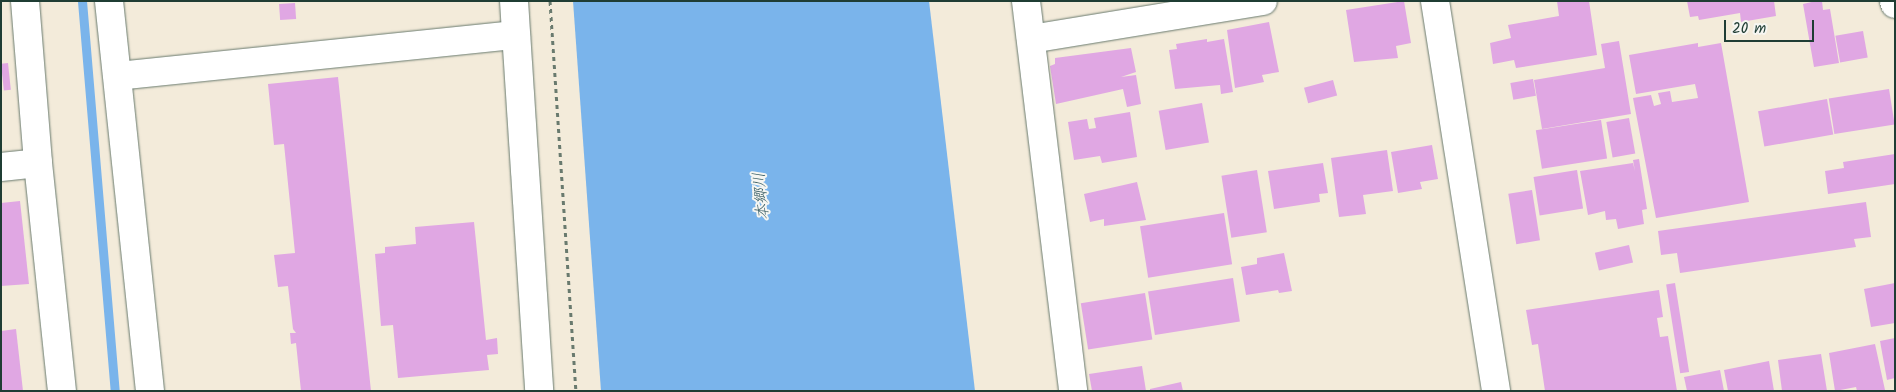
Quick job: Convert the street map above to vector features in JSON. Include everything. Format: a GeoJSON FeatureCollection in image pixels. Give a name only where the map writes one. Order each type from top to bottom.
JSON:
{"type":"FeatureCollection","features":[{"type":"Feature","properties":{"kind":"street"},"geometry":{"type":"LineString","coordinates":[[25,1],[38,162],[62,391]]}},
{"type":"Feature","properties":{"kind":"street"},"geometry":{"type":"LineString","coordinates":[[109,1],[150,391]]}},
{"type":"Feature","properties":{"kind":"street"},"geometry":{"type":"LineString","coordinates":[[514,1],[538,391]]}},
{"type":"Feature","properties":{"kind":"street"},"geometry":{"type":"LineString","coordinates":[[1026,1],[1074,391]]}},
{"type":"Feature","properties":{"kind":"street"},"geometry":{"type":"LineString","coordinates":[[1031,39],[1263,1]]}},
{"type":"Feature","properties":{"kind":"street"},"geometry":{"type":"LineString","coordinates":[[1435,1],[1496,391]]}},
{"type":"Feature","properties":{"kind":"street"},"geometry":{"type":"LineString","coordinates":[[118,76],[516,35]]}},
{"type":"Feature","properties":{"kind":"street"},"geometry":{"type":"LineString","coordinates":[[1,167],[38,162]]}},
{"type":"Feature","properties":{"kind":"path"},"geometry":{"type":"LineString","coordinates":[[550,1],[576,391]]}},
{"type":"Feature","properties":{"kind":"water","name":"本郷川"},"geometry":{"type":"Polygon","coordinates":[[[573,1],[929,1],[975,391],[601,391],[573,1]]]}},
{"type":"Feature","properties":{"kind":"building"},"geometry":{"type":"Polygon","coordinates":[[[1404,1],[1411,43],[1396,46],[1398,58],[1354,62],[1346,10],[1404,1]]]}},
{"type":"Feature","properties":{"kind":"building"},"geometry":{"type":"Polygon","coordinates":[[[1557,1],[1589,1],[1597,55],[1516,68],[1514,60],[1493,64],[1490,43],[1511,38],[1508,25],[1559,16],[1557,1]]]}},
{"type":"Feature","properties":{"kind":"building"},"geometry":{"type":"Polygon","coordinates":[[[1687,1],[1774,1],[1776,16],[1741,22],[1740,13],[1699,20],[1698,16],[1690,17],[1687,1]]]}},
{"type":"Feature","properties":{"kind":"building"},"geometry":{"type":"Polygon","coordinates":[[[1822,1],[1823,10],[1830,9],[1839,63],[1814,67],[1803,4],[1822,1]]]}},
{"type":"Feature","properties":{"kind":"building"},"geometry":{"type":"Polygon","coordinates":[[[295,3],[296,19],[280,20],[279,4],[295,3]]]}},
{"type":"Feature","properties":{"kind":"building"},"geometry":{"type":"Polygon","coordinates":[[[1269,22],[1279,72],[1262,75],[1264,82],[1235,88],[1227,30],[1269,22]]]}},
{"type":"Feature","properties":{"kind":"building"},"geometry":{"type":"Polygon","coordinates":[[[1863,31],[1868,58],[1840,62],[1835,36],[1863,31]]]}},
{"type":"Feature","properties":{"kind":"building"},"geometry":{"type":"Polygon","coordinates":[[[1207,39],[1207,42],[1224,39],[1233,92],[1221,94],[1220,85],[1175,89],[1169,50],[1177,49],[1176,44],[1207,39]]]}},
{"type":"Feature","properties":{"kind":"building"},"geometry":{"type":"Polygon","coordinates":[[[1619,41],[1631,114],[1542,129],[1534,80],[1605,68],[1601,44],[1619,41]]]}},
{"type":"Feature","properties":{"kind":"building"},"geometry":{"type":"Polygon","coordinates":[[[1698,43],[1698,47],[1721,43],[1749,202],[1656,218],[1633,98],[1651,95],[1654,106],[1661,104],[1658,93],[1670,91],[1672,102],[1698,98],[1695,84],[1636,94],[1629,55],[1698,43]]]}},
{"type":"Feature","properties":{"kind":"building"},"geometry":{"type":"Polygon","coordinates":[[[1131,48],[1136,72],[1121,77],[1136,75],[1141,104],[1127,107],[1123,89],[1056,104],[1050,66],[1055,64],[1055,58],[1131,48]]]}},
{"type":"Feature","properties":{"kind":"building"},"geometry":{"type":"Polygon","coordinates":[[[8,63],[11,90],[4,91],[1,64],[8,63]]]}},
{"type":"Feature","properties":{"kind":"building"},"geometry":{"type":"Polygon","coordinates":[[[338,77],[371,391],[301,391],[296,343],[291,344],[290,333],[296,333],[293,329],[288,286],[278,287],[274,255],[295,253],[284,144],[274,145],[268,84],[338,77]]]}},
{"type":"Feature","properties":{"kind":"building"},"geometry":{"type":"Polygon","coordinates":[[[1533,79],[1536,96],[1513,100],[1510,83],[1533,79]]]}},
{"type":"Feature","properties":{"kind":"building"},"geometry":{"type":"Polygon","coordinates":[[[1333,80],[1337,95],[1308,103],[1304,88],[1333,80]]]}},
{"type":"Feature","properties":{"kind":"building"},"geometry":{"type":"Polygon","coordinates":[[[1889,89],[1895,125],[1834,134],[1829,99],[1889,89]]]}},
{"type":"Feature","properties":{"kind":"building"},"geometry":{"type":"Polygon","coordinates":[[[1827,99],[1833,134],[1764,147],[1758,111],[1827,99]]]}},
{"type":"Feature","properties":{"kind":"building"},"geometry":{"type":"Polygon","coordinates":[[[1202,103],[1209,142],[1166,150],[1159,111],[1202,103]]]}},
{"type":"Feature","properties":{"kind":"building"},"geometry":{"type":"Polygon","coordinates":[[[1130,112],[1137,157],[1102,163],[1100,156],[1074,160],[1068,122],[1087,119],[1089,129],[1096,128],[1094,118],[1130,112]]]}},
{"type":"Feature","properties":{"kind":"building"},"geometry":{"type":"Polygon","coordinates":[[[1629,118],[1635,153],[1613,157],[1606,122],[1629,118]]]}},
{"type":"Feature","properties":{"kind":"building"},"geometry":{"type":"Polygon","coordinates":[[[1601,120],[1607,159],[1542,169],[1536,130],[1601,120]]]}},
{"type":"Feature","properties":{"kind":"building"},"geometry":{"type":"Polygon","coordinates":[[[1432,145],[1438,179],[1420,182],[1422,189],[1398,193],[1391,152],[1432,145]]]}},
{"type":"Feature","properties":{"kind":"building"},"geometry":{"type":"Polygon","coordinates":[[[1387,150],[1393,191],[1363,195],[1366,214],[1339,217],[1331,158],[1387,150]]]}},
{"type":"Feature","properties":{"kind":"building"},"geometry":{"type":"Polygon","coordinates":[[[1895,154],[1895,184],[1828,194],[1825,171],[1844,168],[1843,162],[1895,154]]]}},
{"type":"Feature","properties":{"kind":"building"},"geometry":{"type":"Polygon","coordinates":[[[1639,159],[1647,209],[1642,210],[1644,224],[1618,229],[1616,219],[1606,220],[1605,211],[1588,215],[1580,171],[1633,163],[1635,171],[1633,160],[1639,159]]]}},
{"type":"Feature","properties":{"kind":"building"},"geometry":{"type":"Polygon","coordinates":[[[1323,163],[1328,193],[1319,194],[1320,202],[1274,209],[1268,171],[1323,163]]]}},
{"type":"Feature","properties":{"kind":"building"},"geometry":{"type":"Polygon","coordinates":[[[1257,170],[1267,232],[1231,238],[1221,176],[1257,170]]]}},
{"type":"Feature","properties":{"kind":"building"},"geometry":{"type":"Polygon","coordinates":[[[1577,170],[1583,209],[1540,215],[1534,177],[1577,170]]]}},
{"type":"Feature","properties":{"kind":"building"},"geometry":{"type":"Polygon","coordinates":[[[1137,182],[1146,220],[1104,226],[1104,219],[1090,222],[1084,194],[1137,182]]]}},
{"type":"Feature","properties":{"kind":"building"},"geometry":{"type":"Polygon","coordinates":[[[1532,190],[1540,240],[1516,244],[1508,194],[1532,190]]]}},
{"type":"Feature","properties":{"kind":"building"},"geometry":{"type":"Polygon","coordinates":[[[20,201],[29,284],[1,286],[1,203],[20,201]]]}},
{"type":"Feature","properties":{"kind":"building"},"geometry":{"type":"Polygon","coordinates":[[[1866,202],[1871,237],[1854,239],[1856,247],[1680,273],[1677,253],[1661,255],[1658,231],[1866,202]]]}},
{"type":"Feature","properties":{"kind":"building"},"geometry":{"type":"Polygon","coordinates":[[[1224,213],[1232,264],[1148,278],[1140,226],[1224,213]]]}},
{"type":"Feature","properties":{"kind":"building"},"geometry":{"type":"Polygon","coordinates":[[[474,222],[486,340],[497,338],[498,354],[487,355],[489,370],[398,378],[393,325],[381,326],[375,254],[385,253],[385,247],[416,244],[415,227],[474,222]]]}},
{"type":"Feature","properties":{"kind":"building"},"geometry":{"type":"Polygon","coordinates":[[[1629,245],[1633,263],[1599,270],[1595,253],[1629,245]]]}},
{"type":"Feature","properties":{"kind":"building"},"geometry":{"type":"Polygon","coordinates":[[[1284,253],[1292,291],[1279,293],[1278,290],[1246,295],[1241,267],[1257,264],[1257,258],[1284,253]]]}},
{"type":"Feature","properties":{"kind":"building"},"geometry":{"type":"Polygon","coordinates":[[[1233,278],[1240,321],[1155,335],[1148,291],[1233,278]]]}},
{"type":"Feature","properties":{"kind":"building"},"geometry":{"type":"Polygon","coordinates":[[[1675,283],[1689,372],[1680,373],[1666,284],[1675,283]]]}},
{"type":"Feature","properties":{"kind":"building"},"geometry":{"type":"Polygon","coordinates":[[[1895,283],[1895,323],[1871,327],[1864,289],[1895,283]]]}},
{"type":"Feature","properties":{"kind":"building"},"geometry":{"type":"Polygon","coordinates":[[[1659,290],[1663,317],[1657,318],[1660,337],[1668,336],[1677,391],[1545,391],[1538,344],[1532,345],[1526,310],[1659,290]]]}},
{"type":"Feature","properties":{"kind":"building"},"geometry":{"type":"Polygon","coordinates":[[[1145,293],[1152,339],[1088,350],[1081,303],[1145,293]]]}},
{"type":"Feature","properties":{"kind":"building"},"geometry":{"type":"Polygon","coordinates":[[[16,329],[23,391],[1,391],[1,331],[16,329]]]}},
{"type":"Feature","properties":{"kind":"building"},"geometry":{"type":"Polygon","coordinates":[[[1895,338],[1895,378],[1887,380],[1880,341],[1895,338]]]}},
{"type":"Feature","properties":{"kind":"building"},"geometry":{"type":"Polygon","coordinates":[[[1875,344],[1885,390],[1857,391],[1856,387],[1835,391],[1829,353],[1875,344]]]}},
{"type":"Feature","properties":{"kind":"building"},"geometry":{"type":"Polygon","coordinates":[[[1821,354],[1827,391],[1782,391],[1778,360],[1821,354]]]}},
{"type":"Feature","properties":{"kind":"building"},"geometry":{"type":"Polygon","coordinates":[[[1769,361],[1774,391],[1728,391],[1724,370],[1769,361]]]}},
{"type":"Feature","properties":{"kind":"building"},"geometry":{"type":"Polygon","coordinates":[[[1142,366],[1146,391],[1092,391],[1089,374],[1142,366]]]}},
{"type":"Feature","properties":{"kind":"building"},"geometry":{"type":"Polygon","coordinates":[[[1720,370],[1724,391],[1687,391],[1684,377],[1720,370]]]}},
{"type":"Feature","properties":{"kind":"building"},"geometry":{"type":"Polygon","coordinates":[[[1181,382],[1183,391],[1150,391],[1150,389],[1181,382]]]}},
{"type":"Feature","properties":{"kind":"waterway"},"geometry":{"type":"LineString","coordinates":[[82,1],[115,391]]}}]}
